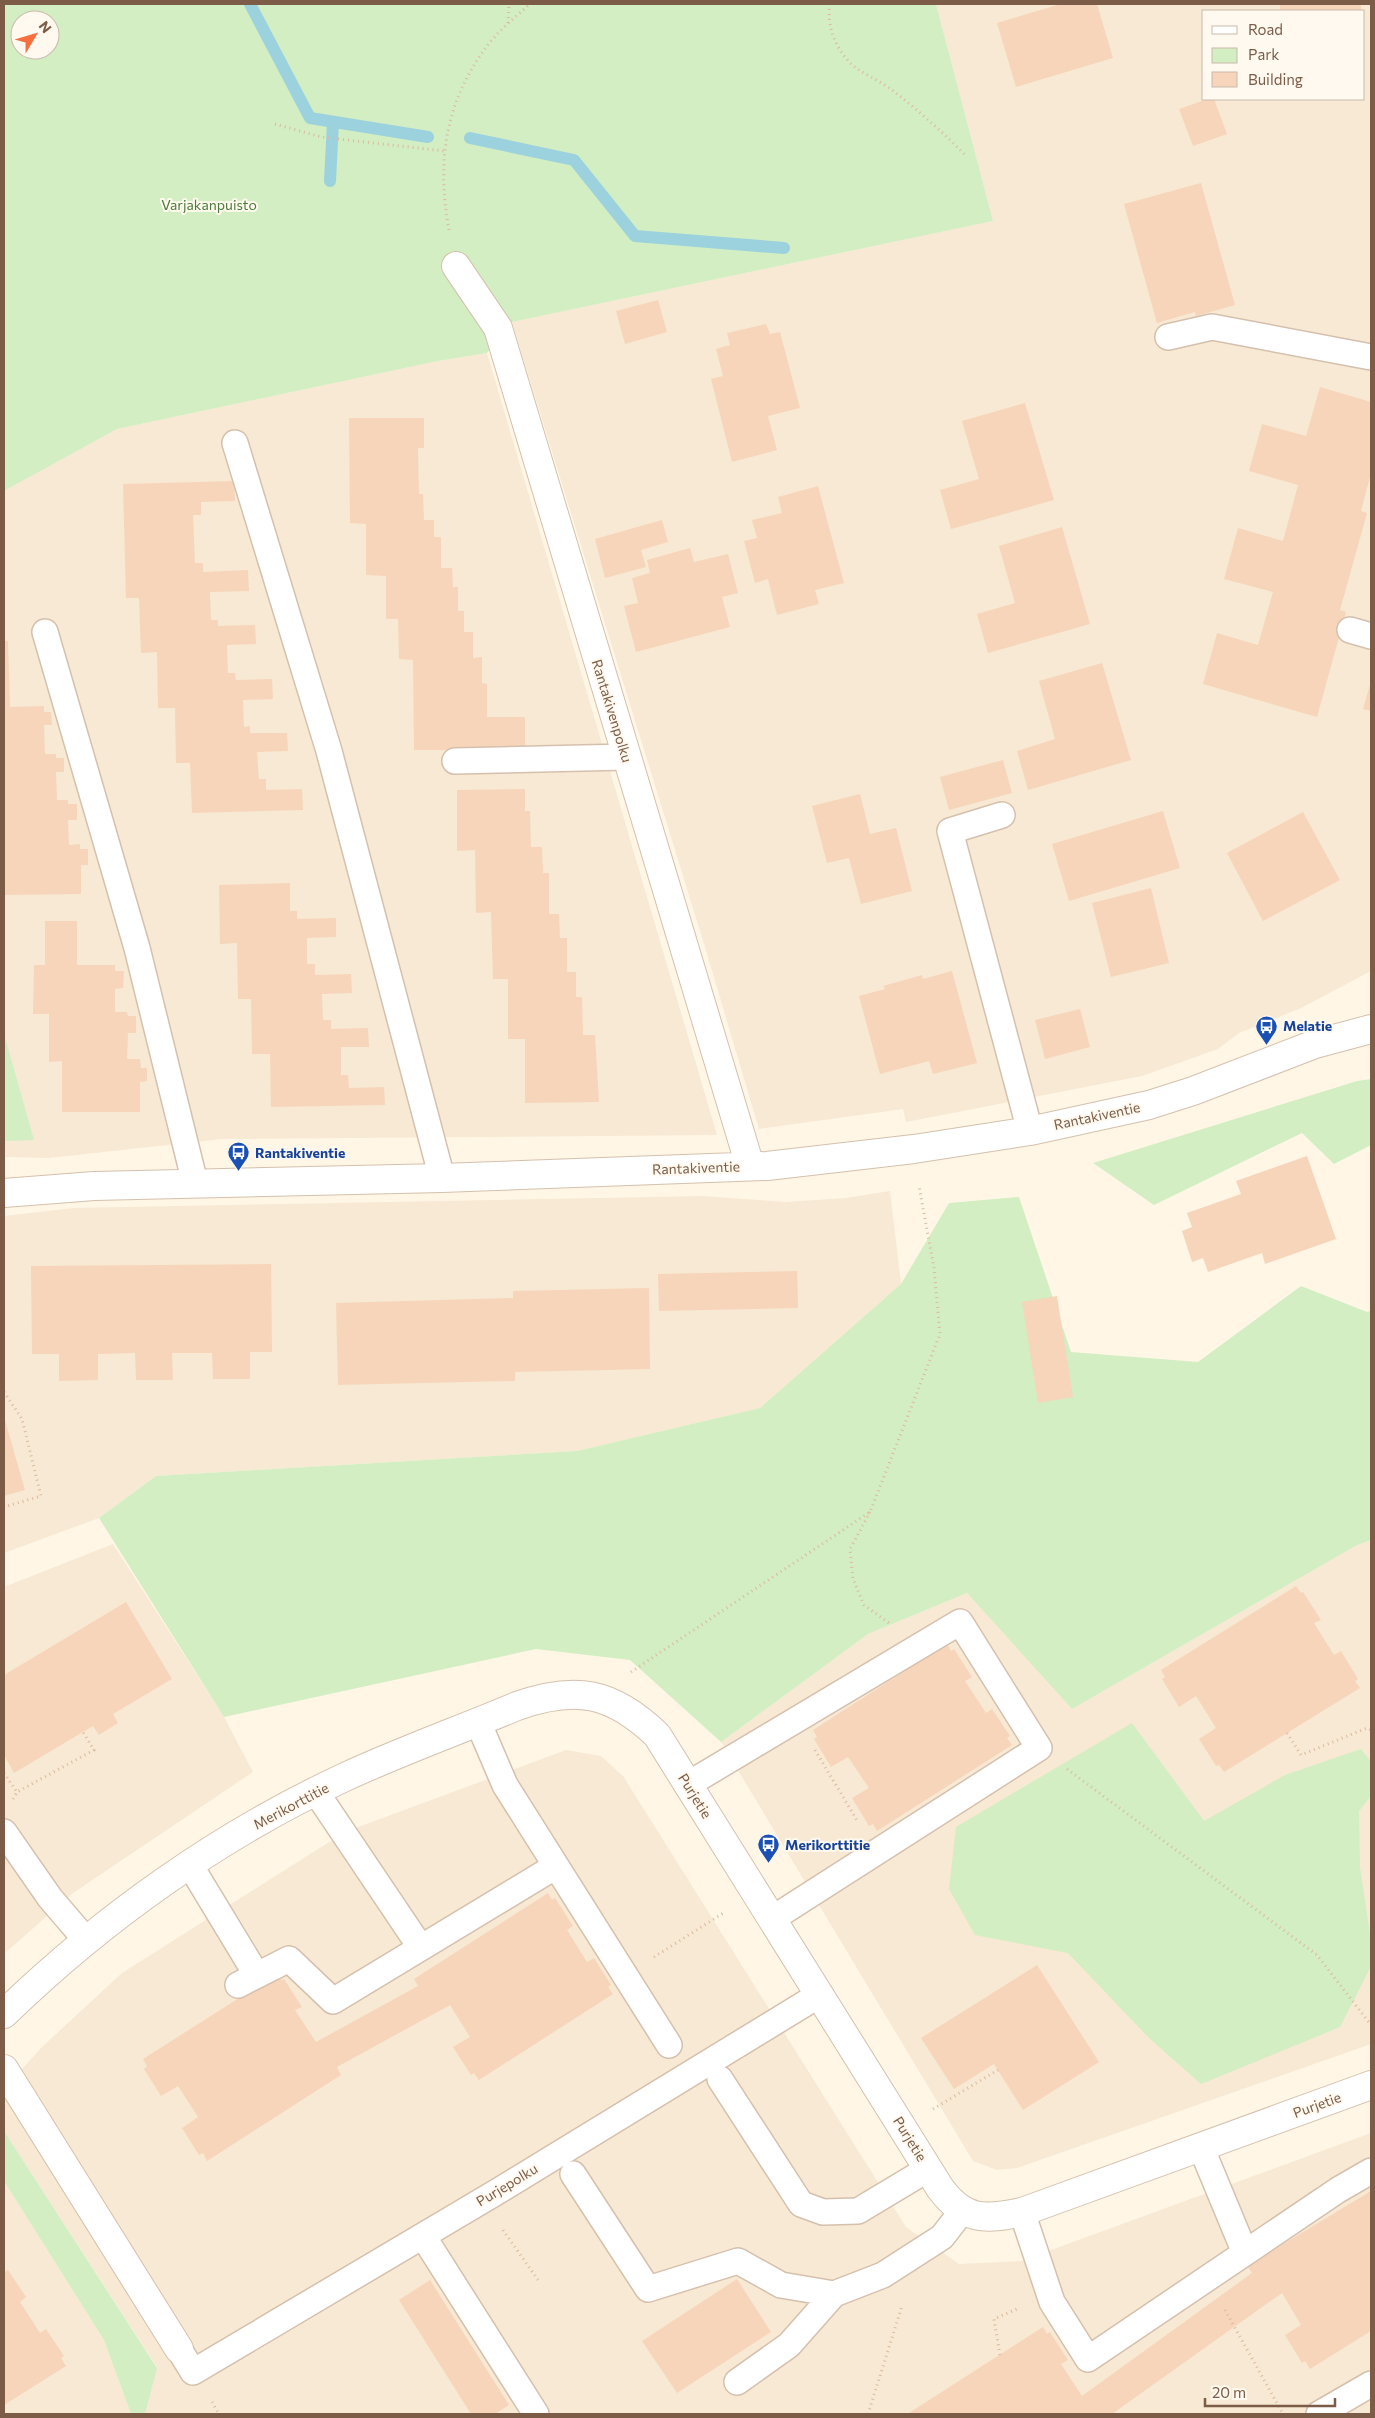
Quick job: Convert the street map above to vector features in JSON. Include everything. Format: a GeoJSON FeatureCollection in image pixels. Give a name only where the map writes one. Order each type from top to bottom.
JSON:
{"type":"FeatureCollection","features":[{"type":"Feature","properties":{"kind":"street","name":"Rantakivenpolku"},"geometry":{"type":"LineString","coordinates":[[456,266],[498,328],[750,1166]]}},
{"type":"Feature","properties":{"kind":"street","name":"Rantakiventie"},"geometry":{"type":"LineString","coordinates":[[4,1193],[94,1186],[442,1178],[767,1166],[914,1149],[1030,1131],[1149,1105],[1193,1091],[1315,1044],[1371,1030]]}},
{"type":"Feature","properties":{"kind":"street","name":"Merikorttitie"},"geometry":{"type":"LineString","coordinates":[[4,2014],[38,1981],[86,1940],[190,1865],[261,1821],[345,1777],[540,1698],[571,1694],[598,1697],[622,1706]]}},
{"type":"Feature","properties":{"kind":"street","name":"Purjetie"},"geometry":{"type":"LineString","coordinates":[[622,1706],[657,1735],[928,2169],[952,2204],[963,2210],[971,2214],[994,2218],[1022,2212],[1371,2085]]}},
{"type":"Feature","properties":{"kind":"street"},"geometry":{"type":"LineString","coordinates":[[4,2069],[179,2349]]}},
{"type":"Feature","properties":{"kind":"lane"},"geometry":{"type":"LineString","coordinates":[[1168,337],[1212,327],[1371,357]]}},
{"type":"Feature","properties":{"kind":"lane"},"geometry":{"type":"LineString","coordinates":[[235,443],[329,751],[442,1178]]}},
{"type":"Feature","properties":{"kind":"lane"},"geometry":{"type":"LineString","coordinates":[[45,632],[137,948],[195,1184]]}},
{"type":"Feature","properties":{"kind":"lane"},"geometry":{"type":"LineString","coordinates":[[455,761],[626,757]]}},
{"type":"Feature","properties":{"kind":"lane"},"geometry":{"type":"LineString","coordinates":[[1002,815],[950,831],[1030,1131]]}},
{"type":"Feature","properties":{"kind":"lane"},"geometry":{"type":"LineString","coordinates":[[687,1785],[960,1622],[1039,1748],[772,1919]]}},
{"type":"Feature","properties":{"kind":"lane"},"geometry":{"type":"LineString","coordinates":[[478,1722],[505,1785],[669,2045]]}},
{"type":"Feature","properties":{"kind":"lane"},"geometry":{"type":"LineString","coordinates":[[316,1792],[422,1948]]}},
{"type":"Feature","properties":{"kind":"lane"},"geometry":{"type":"LineString","coordinates":[[4,1832],[50,1898],[86,1940]]}},
{"type":"Feature","properties":{"kind":"lane"},"geometry":{"type":"LineString","coordinates":[[190,1865],[247,1980],[289,1958],[333,2001],[556,1866]]}},
{"type":"Feature","properties":{"kind":"lane","name":"Purjepolku"},"geometry":{"type":"LineString","coordinates":[[179,2349],[193,2372],[482,2201],[819,1995]]}},
{"type":"Feature","properties":{"kind":"lane"},"geometry":{"type":"LineString","coordinates":[[720,2079],[801,2204],[823,2212],[858,2211],[928,2169]]}},
{"type":"Feature","properties":{"kind":"lane"},"geometry":{"type":"LineString","coordinates":[[1201,2146],[1245,2253]]}},
{"type":"Feature","properties":{"kind":"lane"},"geometry":{"type":"LineString","coordinates":[[1022,2212],[1052,2302],[1088,2359],[1338,2190],[1371,2171]]}},
{"type":"Feature","properties":{"kind":"lane"},"geometry":{"type":"LineString","coordinates":[[573,2174],[648,2290],[738,2261],[781,2285],[834,2294]]}},
{"type":"Feature","properties":{"kind":"lane"},"geometry":{"type":"LineString","coordinates":[[737,2382],[789,2345],[834,2294],[882,2275],[942,2237],[963,2210]]}},
{"type":"Feature","properties":{"kind":"lane"},"geometry":{"type":"LineString","coordinates":[[423,2236],[536,2414]]}},
{"type":"Feature","properties":{"kind":"lane"},"geometry":{"type":"LineString","coordinates":[[1319,2414],[1371,2384]]}},
{"type":"Feature","properties":{"kind":"path"},"geometry":{"type":"LineString","coordinates":[[508,24],[509,4]]}},
{"type":"Feature","properties":{"kind":"path"},"geometry":{"type":"LineString","coordinates":[[446,212],[444,151],[448,125],[462,90],[484,50],[530,4]]}},
{"type":"Feature","properties":{"kind":"path"},"geometry":{"type":"LineString","coordinates":[[830,4],[828,16],[834,42],[855,67],[892,89],[939,128],[967,157]]}},
{"type":"Feature","properties":{"kind":"path"},"geometry":{"type":"LineString","coordinates":[[275,124],[322,137],[444,151]]}},
{"type":"Feature","properties":{"kind":"path"},"geometry":{"type":"LineString","coordinates":[[918,1178],[934,1268],[940,1334],[870,1512],[850,1550],[853,1579],[864,1605],[894,1627],[938,1635]]}},
{"type":"Feature","properties":{"kind":"path"},"geometry":{"type":"LineString","coordinates":[[4,1392],[22,1419],[41,1496],[4,1507]]}},
{"type":"Feature","properties":{"kind":"path"},"geometry":{"type":"LineString","coordinates":[[627,1676],[638,1666],[870,1512]]}},
{"type":"Feature","properties":{"kind":"path"},"geometry":{"type":"LineString","coordinates":[[797,1719],[876,1853]]}},
{"type":"Feature","properties":{"kind":"path"},"geometry":{"type":"LineString","coordinates":[[1287,1733],[1300,1755],[1367,1728],[1371,1730]]}},
{"type":"Feature","properties":{"kind":"path"},"geometry":{"type":"LineString","coordinates":[[8,1806],[18,1792],[94,1750],[83,1732]]}},
{"type":"Feature","properties":{"kind":"path"},"geometry":{"type":"LineString","coordinates":[[1039,1748],[1317,1955],[1371,2025]]}},
{"type":"Feature","properties":{"kind":"path"},"geometry":{"type":"LineString","coordinates":[[4,1773],[18,1792]]}},
{"type":"Feature","properties":{"kind":"path"},"geometry":{"type":"LineString","coordinates":[[625,1975],[728,1910]]}},
{"type":"Feature","properties":{"kind":"path"},"geometry":{"type":"LineString","coordinates":[[926,2113],[998,2070]]}},
{"type":"Feature","properties":{"kind":"path"},"geometry":{"type":"LineString","coordinates":[[482,2201],[538,2280]]}},
{"type":"Feature","properties":{"kind":"path"},"geometry":{"type":"LineString","coordinates":[[868,2414],[920,2251]]}},
{"type":"Feature","properties":{"kind":"path"},"geometry":{"type":"LineString","coordinates":[[1207,2279],[1284,2414]]}},
{"type":"Feature","properties":{"kind":"path"},"geometry":{"type":"LineString","coordinates":[[1000,2355],[994,2319],[1050,2294]]}},
{"type":"Feature","properties":{"kind":"shaded area"},"geometry":{"type":"Polygon","coordinates":[[[936,4],[1371,4],[1371,971],[1301,1008],[1239,1033],[1218,1049],[1142,1076],[906,1122],[903,1109],[759,1129],[705,947],[512,322],[993,221],[936,4]]]}},
{"type":"Feature","properties":{"kind":"shaded area"},"geometry":{"type":"Polygon","coordinates":[[[487,353],[717,1135],[222,1139],[49,1158],[4,1157],[4,491],[117,429],[438,361],[487,353]]]}},
{"type":"Feature","properties":{"kind":"shaded area"},"geometry":{"type":"Polygon","coordinates":[[[890,1191],[901,1284],[760,1408],[577,1451],[156,1476],[99,1518],[4,1553],[4,1216],[74,1208],[703,1196],[786,1202],[846,1198],[890,1191]]]}},
{"type":"Feature","properties":{"kind":"shaded area"},"geometry":{"type":"Polygon","coordinates":[[[1371,1540],[1371,2044],[1017,2168],[997,2170],[973,2161],[721,1742],[868,1634],[967,1593],[1072,1709],[1357,1545],[1371,1540]]]}},
{"type":"Feature","properties":{"kind":"shaded area"},"geometry":{"type":"Polygon","coordinates":[[[113,1544],[224,1717],[253,1772],[73,1893],[4,1954],[4,1587],[113,1544]]]}},
{"type":"Feature","properties":{"kind":"shaded area"},"geometry":{"type":"Polygon","coordinates":[[[566,1750],[601,1756],[623,1776],[906,2227],[959,2264],[1021,2261],[1371,2133],[1371,2414],[145,2414],[157,2367],[4,2131],[4,2089],[42,2047],[122,1973],[345,1832],[566,1750]]]}},
{"type":"Feature","properties":{"kind":"shaded area"},"geometry":{"type":"Polygon","coordinates":[[[4,2181],[104,2340],[131,2414],[4,2414],[4,2181]]]}},
{"type":"Feature","properties":{"kind":"green space","name":"Varjakanpuisto"},"geometry":{"type":"Polygon","coordinates":[[[4,4],[936,4],[993,221],[512,322],[487,353],[438,361],[117,429],[4,491],[4,4]]]}},
{"type":"Feature","properties":{"kind":"green space"},"geometry":{"type":"Polygon","coordinates":[[[4,1034],[34,1140],[4,1141],[4,1034]]]}},
{"type":"Feature","properties":{"kind":"green space"},"geometry":{"type":"Polygon","coordinates":[[[1371,1079],[1371,1145],[1334,1164],[1302,1133],[1154,1205],[1093,1163],[1357,1081],[1371,1079]]]}},
{"type":"Feature","properties":{"kind":"green space"},"geometry":{"type":"Polygon","coordinates":[[[1019,1197],[1071,1352],[1198,1362],[1301,1286],[1367,1312],[1371,1311],[1371,1540],[1357,1545],[1072,1709],[967,1593],[868,1634],[721,1742],[630,1660],[536,1649],[224,1717],[99,1518],[156,1476],[577,1451],[760,1408],[901,1284],[949,1203],[1019,1197]]]}},
{"type":"Feature","properties":{"kind":"green space"},"geometry":{"type":"Polygon","coordinates":[[[1132,1723],[1204,1821],[1285,1775],[1361,1749],[1371,1762],[1371,1796],[1359,1811],[1360,1868],[1371,1941],[1371,1966],[1340,2027],[1201,2084],[1149,2038],[1068,1953],[975,1935],[949,1889],[956,1827],[1132,1723]]]}},
{"type":"Feature","properties":{"kind":"green space"},"geometry":{"type":"Polygon","coordinates":[[[4,2131],[157,2368],[145,2414],[131,2414],[104,2340],[4,2181],[4,2131]]]}},
{"type":"Feature","properties":{"kind":"building"},"geometry":{"type":"Polygon","coordinates":[[[1061,4],[1097,4],[1113,58],[1016,87],[997,23],[1061,4]]]}},
{"type":"Feature","properties":{"kind":"building"},"geometry":{"type":"Polygon","coordinates":[[[1280,4],[1361,4],[1361,10],[1280,10],[1280,4]]]}},
{"type":"Feature","properties":{"kind":"building"},"geometry":{"type":"Polygon","coordinates":[[[1205,100],[1214,100],[1227,134],[1193,146],[1179,109],[1205,100]]]}},
{"type":"Feature","properties":{"kind":"building"},"geometry":{"type":"Polygon","coordinates":[[[1201,183],[1235,305],[1196,316],[1195,312],[1157,323],[1124,204],[1201,183]]]}},
{"type":"Feature","properties":{"kind":"building"},"geometry":{"type":"Polygon","coordinates":[[[658,300],[667,332],[625,344],[616,311],[658,300]]]}},
{"type":"Feature","properties":{"kind":"building"},"geometry":{"type":"Polygon","coordinates":[[[766,324],[770,334],[780,332],[800,408],[768,416],[777,450],[732,462],[711,379],[723,376],[716,349],[730,345],[727,333],[766,324]]]}},
{"type":"Feature","properties":{"kind":"building"},"geometry":{"type":"Polygon","coordinates":[[[1320,387],[1371,402],[1371,473],[1361,511],[1367,513],[1340,610],[1346,612],[1317,717],[1203,684],[1217,633],[1258,645],[1273,592],[1224,579],[1238,528],[1283,541],[1298,485],[1249,471],[1262,424],[1306,436],[1320,387]]]}},
{"type":"Feature","properties":{"kind":"building"},"geometry":{"type":"Polygon","coordinates":[[[1025,403],[1054,500],[951,529],[940,490],[979,479],[962,421],[1025,403]]]}},
{"type":"Feature","properties":{"kind":"building"},"geometry":{"type":"Polygon","coordinates":[[[349,418],[424,418],[424,448],[418,448],[419,494],[423,494],[424,520],[434,520],[434,537],[441,537],[441,568],[452,568],[453,587],[458,587],[458,611],[464,611],[464,632],[473,632],[473,658],[482,657],[482,683],[487,684],[487,717],[525,717],[525,750],[414,750],[413,660],[399,659],[398,619],[386,619],[386,576],[366,575],[366,524],[350,523],[349,418]]]}},
{"type":"Feature","properties":{"kind":"building"},"geometry":{"type":"Polygon","coordinates":[[[234,481],[235,501],[201,502],[201,515],[193,515],[195,563],[203,563],[203,572],[248,570],[249,591],[210,592],[211,620],[218,620],[218,626],[255,625],[256,644],[227,645],[228,673],[235,673],[236,680],[272,679],[273,699],[243,700],[244,727],[250,726],[250,733],[287,733],[288,751],[257,752],[259,779],[266,779],[266,790],[302,789],[303,810],[192,813],[190,763],[176,763],[175,708],[158,708],[157,652],[141,653],[139,598],[126,598],[123,484],[234,481]]]}},
{"type":"Feature","properties":{"kind":"building"},"geometry":{"type":"Polygon","coordinates":[[[818,486],[844,583],[815,590],[819,604],[777,615],[768,579],[755,583],[744,541],[757,538],[752,520],[782,513],[778,497],[818,486]]]}},
{"type":"Feature","properties":{"kind":"building"},"geometry":{"type":"Polygon","coordinates":[[[662,520],[668,542],[641,550],[646,567],[605,578],[595,539],[662,520]]]}},
{"type":"Feature","properties":{"kind":"building"},"geometry":{"type":"Polygon","coordinates":[[[1062,527],[1090,624],[988,653],[977,614],[1015,603],[999,546],[1062,527]]]}},
{"type":"Feature","properties":{"kind":"building"},"geometry":{"type":"Polygon","coordinates":[[[690,548],[694,562],[728,554],[738,593],[722,597],[730,627],[636,652],[624,606],[638,603],[632,578],[650,573],[647,560],[690,548]]]}},
{"type":"Feature","properties":{"kind":"building"},"geometry":{"type":"Polygon","coordinates":[[[4,641],[8,641],[10,707],[44,706],[44,712],[51,712],[52,725],[44,725],[45,754],[56,754],[56,758],[64,758],[64,772],[56,772],[57,800],[68,800],[68,804],[77,804],[77,820],[68,820],[69,845],[80,844],[80,849],[88,849],[88,865],[81,865],[81,894],[5,895],[4,641]]]}},
{"type":"Feature","properties":{"kind":"building"},"geometry":{"type":"Polygon","coordinates":[[[1102,663],[1131,760],[1028,790],[1017,751],[1055,739],[1039,681],[1102,663]]]}},
{"type":"Feature","properties":{"kind":"building"},"geometry":{"type":"Polygon","coordinates":[[[1371,681],[1371,711],[1363,709],[1371,681]]]}},
{"type":"Feature","properties":{"kind":"building"},"geometry":{"type":"Polygon","coordinates":[[[1003,760],[1012,793],[949,810],[940,777],[1003,760]]]}},
{"type":"Feature","properties":{"kind":"building"},"geometry":{"type":"Polygon","coordinates":[[[525,789],[525,811],[530,811],[531,847],[542,847],[543,873],[549,873],[549,914],[559,914],[560,938],[567,938],[567,972],[576,972],[576,997],[582,997],[583,1035],[595,1035],[599,1102],[525,1103],[525,1039],[508,1039],[508,979],[493,979],[491,912],[476,913],[475,850],[457,851],[457,790],[525,789]]]}},
{"type":"Feature","properties":{"kind":"building"},"geometry":{"type":"Polygon","coordinates":[[[860,794],[870,834],[896,828],[912,891],[861,904],[849,858],[827,863],[812,806],[860,794]]]}},
{"type":"Feature","properties":{"kind":"building"},"geometry":{"type":"Polygon","coordinates":[[[1163,811],[1180,868],[1069,901],[1052,844],[1163,811]]]}},
{"type":"Feature","properties":{"kind":"building"},"geometry":{"type":"Polygon","coordinates":[[[1303,812],[1340,880],[1263,921],[1227,853],[1303,812]]]}},
{"type":"Feature","properties":{"kind":"building"},"geometry":{"type":"Polygon","coordinates":[[[290,883],[290,911],[297,911],[297,919],[336,918],[336,937],[307,938],[307,964],[315,964],[315,975],[351,974],[352,993],[322,994],[323,1020],[331,1020],[331,1029],[368,1028],[369,1047],[341,1047],[341,1075],[348,1075],[349,1088],[384,1087],[385,1105],[271,1107],[270,1054],[252,1054],[251,999],[238,999],[237,943],[220,944],[219,885],[290,883]]]}},
{"type":"Feature","properties":{"kind":"building"},"geometry":{"type":"Polygon","coordinates":[[[1151,888],[1169,963],[1111,977],[1092,903],[1151,888]]]}},
{"type":"Feature","properties":{"kind":"building"},"geometry":{"type":"Polygon","coordinates":[[[45,921],[77,921],[77,965],[115,965],[115,971],[124,971],[123,988],[115,989],[115,1012],[127,1012],[128,1016],[136,1016],[136,1033],[128,1033],[127,1059],[140,1059],[141,1068],[147,1068],[147,1081],[140,1082],[140,1112],[62,1112],[62,1061],[49,1062],[49,1014],[33,1014],[34,965],[45,965],[45,921]]]}},
{"type":"Feature","properties":{"kind":"building"},"geometry":{"type":"Polygon","coordinates":[[[952,971],[977,1063],[933,1074],[929,1061],[880,1074],[859,996],[885,989],[883,986],[922,975],[923,979],[952,971]]]}},
{"type":"Feature","properties":{"kind":"building"},"geometry":{"type":"Polygon","coordinates":[[[1080,1009],[1090,1047],[1045,1059],[1035,1020],[1080,1009]]]}},
{"type":"Feature","properties":{"kind":"building"},"geometry":{"type":"Polygon","coordinates":[[[1307,1156],[1336,1239],[1265,1264],[1262,1253],[1208,1272],[1203,1258],[1192,1262],[1182,1231],[1192,1227],[1187,1213],[1241,1194],[1236,1181],[1307,1156]]]}},
{"type":"Feature","properties":{"kind":"building"},"geometry":{"type":"Polygon","coordinates":[[[271,1264],[272,1352],[250,1352],[250,1379],[213,1379],[212,1353],[172,1353],[173,1380],[136,1380],[135,1353],[98,1354],[98,1380],[59,1381],[59,1354],[32,1354],[31,1266],[271,1264]]]}},
{"type":"Feature","properties":{"kind":"building"},"geometry":{"type":"Polygon","coordinates":[[[797,1271],[798,1308],[659,1311],[658,1274],[797,1271]]]}},
{"type":"Feature","properties":{"kind":"building"},"geometry":{"type":"Polygon","coordinates":[[[649,1288],[650,1369],[515,1372],[515,1381],[338,1385],[336,1303],[513,1298],[513,1291],[649,1288]]]}},
{"type":"Feature","properties":{"kind":"building"},"geometry":{"type":"Polygon","coordinates":[[[1057,1296],[1073,1397],[1038,1403],[1022,1302],[1057,1296]]]}},
{"type":"Feature","properties":{"kind":"building"},"geometry":{"type":"Polygon","coordinates":[[[4,1417],[25,1490],[4,1496],[4,1417]]]}},
{"type":"Feature","properties":{"kind":"building"},"geometry":{"type":"Polygon","coordinates":[[[1296,1586],[1301,1593],[1303,1592],[1321,1620],[1314,1623],[1334,1655],[1341,1651],[1358,1679],[1355,1681],[1360,1688],[1224,1772],[1219,1765],[1216,1766],[1199,1739],[1216,1728],[1196,1696],[1179,1707],[1162,1679],[1165,1677],[1161,1670],[1296,1586]]]}},
{"type":"Feature","properties":{"kind":"building"},"geometry":{"type":"Polygon","coordinates":[[[126,1602],[172,1679],[113,1714],[118,1723],[99,1735],[93,1726],[14,1773],[4,1755],[4,1675],[126,1602]]]}},
{"type":"Feature","properties":{"kind":"building"},"geometry":{"type":"Polygon","coordinates":[[[947,1644],[951,1651],[954,1649],[972,1677],[965,1681],[986,1713],[992,1709],[1010,1736],[1007,1738],[1012,1745],[877,1831],[873,1824],[869,1826],[852,1798],[869,1788],[848,1757],[831,1767],[814,1739],[817,1737],[813,1730],[947,1644]]]}},
{"type":"Feature","properties":{"kind":"building"},"geometry":{"type":"Polygon","coordinates":[[[548,1893],[552,1900],[555,1898],[573,1926],[567,1930],[587,1962],[594,1958],[611,1985],[608,1987],[613,1994],[479,2080],[474,2073],[471,2075],[453,2047],[470,2037],[450,2005],[337,2067],[341,2075],[207,2161],[203,2153],[199,2155],[182,2128],[198,2117],[178,2086],[161,2096],[144,2069],[147,2066],[143,2059],[277,1974],[281,1980],[284,1979],[302,2007],[295,2010],[316,2042],[418,1986],[414,1979],[548,1893]]]}},
{"type":"Feature","properties":{"kind":"building"},"geometry":{"type":"Polygon","coordinates":[[[1037,1965],[1099,2062],[1023,2110],[994,2064],[954,2089],[921,2038],[1037,1965]]]}},
{"type":"Feature","properties":{"kind":"building"},"geometry":{"type":"Polygon","coordinates":[[[1371,2191],[1371,2331],[1310,2369],[1305,2361],[1302,2363],[1285,2335],[1301,2325],[1282,2293],[1112,2414],[909,2413],[1043,2327],[1047,2334],[1050,2332],[1068,2360],[1061,2364],[1082,2396],[1252,2273],[1247,2266],[1371,2191]]]}},
{"type":"Feature","properties":{"kind":"building"},"geometry":{"type":"Polygon","coordinates":[[[4,2269],[5,2272],[8,2270],[26,2297],[20,2302],[40,2333],[46,2329],[64,2356],[61,2358],[66,2366],[4,2405],[4,2269]]]}},
{"type":"Feature","properties":{"kind":"building"},"geometry":{"type":"Polygon","coordinates":[[[737,2279],[771,2332],[677,2393],[642,2341],[737,2279]]]}},
{"type":"Feature","properties":{"kind":"building"},"geometry":{"type":"Polygon","coordinates":[[[430,2280],[509,2405],[495,2414],[471,2414],[399,2300],[430,2280]]]}},
{"type":"Feature","properties":{"kind":"waterway"},"geometry":{"type":"LineString","coordinates":[[250,4],[310,118],[428,137]]}},
{"type":"Feature","properties":{"kind":"waterway"},"geometry":{"type":"LineString","coordinates":[[330,181],[333,122]]}},
{"type":"Feature","properties":{"kind":"waterway"},"geometry":{"type":"LineString","coordinates":[[470,138],[574,160],[635,236],[784,248]]}},
{"type":"Feature","properties":{"kind":"place","name":"Melatie"},"geometry":{"type":"Point","coordinates":[1267,1045]}},
{"type":"Feature","properties":{"kind":"place","name":"Rantakiventie"},"geometry":{"type":"Point","coordinates":[239,1172]}},
{"type":"Feature","properties":{"kind":"place","name":"Merikorttitie"},"geometry":{"type":"Point","coordinates":[769,1864]}}]}
